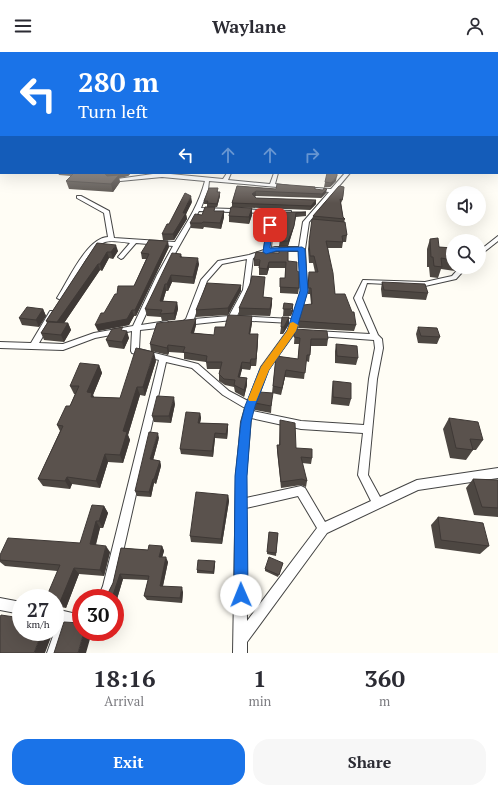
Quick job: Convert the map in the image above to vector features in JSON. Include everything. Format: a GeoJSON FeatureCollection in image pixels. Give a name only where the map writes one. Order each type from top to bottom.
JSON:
{"type":"FeatureCollection","features":[{"type":"Feature","properties":{"kind":"street"},"geometry":{"type":"LineString","coordinates":[[110,181],[162,174],[207,181],[225,180],[291,187]]}},
{"type":"Feature","properties":{"kind":"street"},"geometry":{"type":"LineString","coordinates":[[193,178],[195,174]]}},
{"type":"Feature","properties":{"kind":"street"},"geometry":{"type":"LineString","coordinates":[[225,180],[228,174]]}},
{"type":"Feature","properties":{"kind":"street"},"geometry":{"type":"LineString","coordinates":[[272,185],[276,174]]}},
{"type":"Feature","properties":{"kind":"street"},"geometry":{"type":"LineString","coordinates":[[299,332],[295,321],[304,291],[302,249],[310,218],[320,202],[333,191],[347,174]]}},
{"type":"Feature","properties":{"kind":"street"},"geometry":{"type":"LineString","coordinates":[[207,181],[207,186],[196,209],[168,258],[136,328],[135,351],[195,366],[226,393],[249,410],[301,425],[368,429]]}},
{"type":"Feature","properties":{"kind":"street"},"geometry":{"type":"LineString","coordinates":[[298,187],[333,191]]}},
{"type":"Feature","properties":{"kind":"street"},"geometry":{"type":"LineString","coordinates":[[79,197],[107,212],[111,240]]}},
{"type":"Feature","properties":{"kind":"street"},"geometry":{"type":"LineString","coordinates":[[196,209],[292,212]]}},
{"type":"Feature","properties":{"kind":"street"},"geometry":{"type":"LineString","coordinates":[[266,252],[272,212]]}},
{"type":"Feature","properties":{"kind":"street"},"geometry":{"type":"LineString","coordinates":[[486,248],[498,238]]}},
{"type":"Feature","properties":{"kind":"street"},"geometry":{"type":"LineString","coordinates":[[33,346],[91,249],[105,240],[177,244]]}},
{"type":"Feature","properties":{"kind":"street"},"geometry":{"type":"LineString","coordinates":[[121,257],[134,241]]}},
{"type":"Feature","properties":{"kind":"street"},"geometry":{"type":"LineString","coordinates":[[189,322],[204,280],[220,262],[250,257],[275,249],[302,249]]}},
{"type":"Feature","properties":{"kind":"street"},"geometry":{"type":"LineString","coordinates":[[232,318],[246,290],[250,257]]}},
{"type":"Feature","properties":{"kind":"street"},"geometry":{"type":"LineString","coordinates":[[378,503],[363,475],[373,379],[379,348],[378,339],[375,336],[358,298],[365,281],[425,284],[454,278],[458,274]]}},
{"type":"Feature","properties":{"kind":"street"},"geometry":{"type":"LineString","coordinates":[[0,345],[63,347],[94,336],[136,328],[232,318],[295,321]]}},
{"type":"Feature","properties":{"kind":"street"},"geometry":{"type":"LineString","coordinates":[[240,653],[241,476],[249,410],[264,369],[299,332],[375,336]]}},
{"type":"Feature","properties":{"kind":"street"},"geometry":{"type":"LineString","coordinates":[[108,589],[164,358]]}},
{"type":"Feature","properties":{"kind":"street"},"geometry":{"type":"LineString","coordinates":[[241,640],[323,529],[417,485],[498,473]]}},
{"type":"Feature","properties":{"kind":"street"},"geometry":{"type":"LineString","coordinates":[[240,504],[301,491],[323,529]]}},
{"type":"Feature","properties":{"kind":"street"},"geometry":{"type":"LineString","coordinates":[[0,604],[12,606]]}},
{"type":"Feature","properties":{"kind":"street"},"geometry":{"type":"LineString","coordinates":[[54,653],[56,641]]}},
{"type":"Feature","properties":{"kind":"building"},"geometry":{"type":"Polygon","coordinates":[[[73,174],[105,174],[107,176],[119,175],[111,184],[66,181],[73,174]]]}},
{"type":"Feature","properties":{"kind":"building"},"geometry":{"type":"Polygon","coordinates":[[[327,174],[337,174],[331,183],[325,182],[327,174]]]}},
{"type":"Feature","properties":{"kind":"building"},"geometry":{"type":"Polygon","coordinates":[[[277,184],[315,187],[315,189],[323,190],[324,188],[327,189],[322,194],[256,191],[252,194],[256,198],[316,200],[311,206],[232,203],[237,186],[276,189],[277,184]]]}},
{"type":"Feature","properties":{"kind":"building"},"geometry":{"type":"Polygon","coordinates":[[[339,186],[344,187],[342,200],[340,199],[343,217],[345,219],[313,216],[339,186]]]}},
{"type":"Feature","properties":{"kind":"building"},"geometry":{"type":"Polygon","coordinates":[[[209,188],[218,188],[217,192],[220,192],[217,204],[207,203],[208,201],[204,201],[209,188]]]}},
{"type":"Feature","properties":{"kind":"building"},"geometry":{"type":"Polygon","coordinates":[[[185,193],[191,196],[183,213],[186,213],[173,234],[162,234],[167,224],[169,224],[185,193]]]}},
{"type":"Feature","properties":{"kind":"building"},"geometry":{"type":"Polygon","coordinates":[[[205,207],[215,207],[214,211],[224,211],[220,223],[190,223],[195,214],[202,215],[205,207]]]}},
{"type":"Feature","properties":{"kind":"building"},"geometry":{"type":"Polygon","coordinates":[[[231,207],[252,208],[249,217],[229,216],[231,207]]]}},
{"type":"Feature","properties":{"kind":"building"},"geometry":{"type":"Polygon","coordinates":[[[278,212],[306,212],[296,213],[294,226],[288,241],[279,241],[280,235],[274,234],[278,212]]]}},
{"type":"Feature","properties":{"kind":"building"},"geometry":{"type":"Polygon","coordinates":[[[312,219],[345,222],[347,235],[342,236],[343,242],[326,241],[333,273],[335,294],[345,294],[352,312],[354,312],[356,325],[299,321],[303,305],[312,304],[311,288],[308,288],[309,272],[318,272],[314,256],[310,256],[309,242],[312,219]]]}},
{"type":"Feature","properties":{"kind":"building"},"geometry":{"type":"Polygon","coordinates":[[[438,238],[439,247],[446,248],[446,259],[441,258],[442,267],[434,266],[433,257],[431,257],[430,239],[438,238]]]}},
{"type":"Feature","properties":{"kind":"building"},"geometry":{"type":"Polygon","coordinates":[[[149,240],[168,241],[135,310],[132,310],[127,319],[95,325],[101,313],[104,313],[115,294],[117,294],[118,286],[134,286],[149,254],[141,253],[149,240]]]}},
{"type":"Feature","properties":{"kind":"building"},"geometry":{"type":"Polygon","coordinates":[[[97,243],[116,245],[111,252],[107,252],[100,264],[98,264],[57,322],[46,321],[97,243]]]}},
{"type":"Feature","properties":{"kind":"building"},"geometry":{"type":"Polygon","coordinates":[[[279,246],[288,246],[288,261],[297,262],[297,271],[299,272],[299,288],[280,287],[280,278],[285,278],[286,262],[269,262],[267,269],[259,268],[260,260],[254,260],[256,252],[279,253],[279,246]]]}},
{"type":"Feature","properties":{"kind":"building"},"geometry":{"type":"Polygon","coordinates":[[[172,253],[181,254],[180,257],[198,258],[193,277],[171,275],[167,284],[165,284],[160,301],[177,302],[174,313],[160,314],[162,310],[145,309],[172,253]]]}},
{"type":"Feature","properties":{"kind":"building"},"geometry":{"type":"Polygon","coordinates":[[[252,276],[265,277],[263,297],[272,298],[270,309],[239,308],[252,276]]]}},
{"type":"Feature","properties":{"kind":"building"},"geometry":{"type":"Polygon","coordinates":[[[382,282],[425,284],[428,293],[384,290],[382,282]]]}},
{"type":"Feature","properties":{"kind":"building"},"geometry":{"type":"Polygon","coordinates":[[[207,283],[241,285],[228,308],[196,310],[207,283]]]}},
{"type":"Feature","properties":{"kind":"building"},"geometry":{"type":"Polygon","coordinates":[[[284,303],[293,304],[292,309],[283,309],[284,303]]]}},
{"type":"Feature","properties":{"kind":"building"},"geometry":{"type":"Polygon","coordinates":[[[27,307],[43,309],[36,320],[19,318],[27,307]]]}},
{"type":"Feature","properties":{"kind":"building"},"geometry":{"type":"Polygon","coordinates":[[[228,315],[252,316],[249,334],[258,334],[256,359],[251,359],[250,363],[242,362],[238,377],[247,378],[244,390],[234,385],[235,380],[224,379],[219,374],[222,362],[206,362],[207,356],[183,352],[185,347],[168,345],[167,348],[150,344],[157,323],[196,319],[191,333],[214,335],[215,327],[225,327],[228,315]]]}},
{"type":"Feature","properties":{"kind":"building"},"geometry":{"type":"Polygon","coordinates":[[[282,317],[289,317],[284,327],[281,327],[282,317]]]}},
{"type":"Feature","properties":{"kind":"building"},"geometry":{"type":"Polygon","coordinates":[[[48,322],[68,323],[61,335],[41,333],[48,322]]]}},
{"type":"Feature","properties":{"kind":"building"},"geometry":{"type":"Polygon","coordinates":[[[123,327],[121,330],[127,331],[122,342],[106,340],[112,329],[123,327]]]}},
{"type":"Feature","properties":{"kind":"building"},"geometry":{"type":"Polygon","coordinates":[[[418,327],[437,328],[440,337],[421,336],[418,327]]]}},
{"type":"Feature","properties":{"kind":"building"},"geometry":{"type":"Polygon","coordinates":[[[295,329],[327,331],[328,339],[311,339],[310,355],[307,355],[305,373],[286,370],[282,388],[273,386],[276,356],[298,359],[300,338],[294,337],[295,329]]]}},
{"type":"Feature","properties":{"kind":"building"},"geometry":{"type":"Polygon","coordinates":[[[336,344],[357,346],[358,358],[337,356],[336,344]]]}},
{"type":"Feature","properties":{"kind":"building"},"geometry":{"type":"Polygon","coordinates":[[[136,348],[154,352],[143,387],[137,387],[123,431],[127,432],[120,455],[105,454],[96,481],[67,477],[65,481],[38,479],[63,426],[57,425],[66,406],[70,406],[79,386],[70,386],[80,363],[99,365],[87,392],[92,393],[91,397],[120,398],[136,348]]]}},
{"type":"Feature","properties":{"kind":"building"},"geometry":{"type":"Polygon","coordinates":[[[333,381],[351,383],[351,399],[333,397],[333,381]]]}},
{"type":"Feature","properties":{"kind":"building"},"geometry":{"type":"Polygon","coordinates":[[[259,392],[273,393],[271,406],[255,403],[259,392]]]}},
{"type":"Feature","properties":{"kind":"building"},"geometry":{"type":"Polygon","coordinates":[[[157,396],[174,397],[169,416],[152,416],[157,396]]]}},
{"type":"Feature","properties":{"kind":"building"},"geometry":{"type":"Polygon","coordinates":[[[186,412],[200,413],[198,423],[228,424],[226,434],[215,433],[212,451],[180,449],[186,412]]]}},
{"type":"Feature","properties":{"kind":"building"},"geometry":{"type":"Polygon","coordinates":[[[449,418],[478,422],[483,440],[470,439],[473,450],[456,448],[449,418]]]}},
{"type":"Feature","properties":{"kind":"building"},"geometry":{"type":"Polygon","coordinates":[[[280,420],[295,423],[296,448],[312,449],[312,458],[301,457],[307,481],[302,479],[281,482],[277,445],[280,445],[280,420]]]}},
{"type":"Feature","properties":{"kind":"building"},"geometry":{"type":"Polygon","coordinates":[[[149,432],[158,433],[150,459],[160,461],[149,492],[135,491],[149,432]]]}},
{"type":"Feature","properties":{"kind":"building"},"geometry":{"type":"Polygon","coordinates":[[[473,479],[498,480],[498,508],[482,507],[473,479]]]}},
{"type":"Feature","properties":{"kind":"building"},"geometry":{"type":"Polygon","coordinates":[[[196,492],[228,495],[221,539],[190,536],[196,492]]]}},
{"type":"Feature","properties":{"kind":"building"},"geometry":{"type":"Polygon","coordinates":[[[92,505],[104,506],[99,521],[96,521],[90,544],[106,546],[100,570],[74,568],[64,592],[64,589],[50,589],[60,565],[0,560],[0,555],[8,538],[80,543],[92,505]]]}},
{"type":"Feature","properties":{"kind":"building"},"geometry":{"type":"Polygon","coordinates":[[[438,517],[483,523],[489,546],[441,540],[438,517]]]}},
{"type":"Feature","properties":{"kind":"building"},"geometry":{"type":"Polygon","coordinates":[[[269,532],[278,533],[276,553],[267,552],[269,532]]]}},
{"type":"Feature","properties":{"kind":"building"},"geometry":{"type":"Polygon","coordinates":[[[149,545],[162,546],[159,557],[166,557],[160,586],[182,587],[180,598],[144,596],[149,576],[120,574],[115,589],[110,589],[113,583],[121,548],[148,550],[149,545]]]}},
{"type":"Feature","properties":{"kind":"building"},"geometry":{"type":"Polygon","coordinates":[[[269,557],[283,563],[279,575],[265,569],[269,557]]]}},
{"type":"Feature","properties":{"kind":"building"},"geometry":{"type":"Polygon","coordinates":[[[198,560],[215,561],[213,572],[197,570],[198,560]]]}},
{"type":"Feature","properties":{"kind":"building"},"geometry":{"type":"Polygon","coordinates":[[[1,615],[12,617],[12,641],[39,641],[34,653],[0,653],[1,615]]]}},
{"type":"Feature","properties":{"kind":"building"},"geometry":{"type":"Polygon","coordinates":[[[64,622],[72,622],[72,641],[81,641],[78,653],[54,653],[58,641],[64,641],[64,622]]]}},
{"type":"Feature","properties":{"kind":"slow traffic"},"geometry":{"type":"LineString","coordinates":[[253,399],[264,369],[292,331],[293,325]]}},
{"type":"Feature","properties":{"kind":"route"},"geometry":{"type":"LineString","coordinates":[[241,595],[241,476],[246,422],[250,406],[264,369],[292,331],[304,291],[302,249],[275,249],[266,252],[270,225]]}}]}
